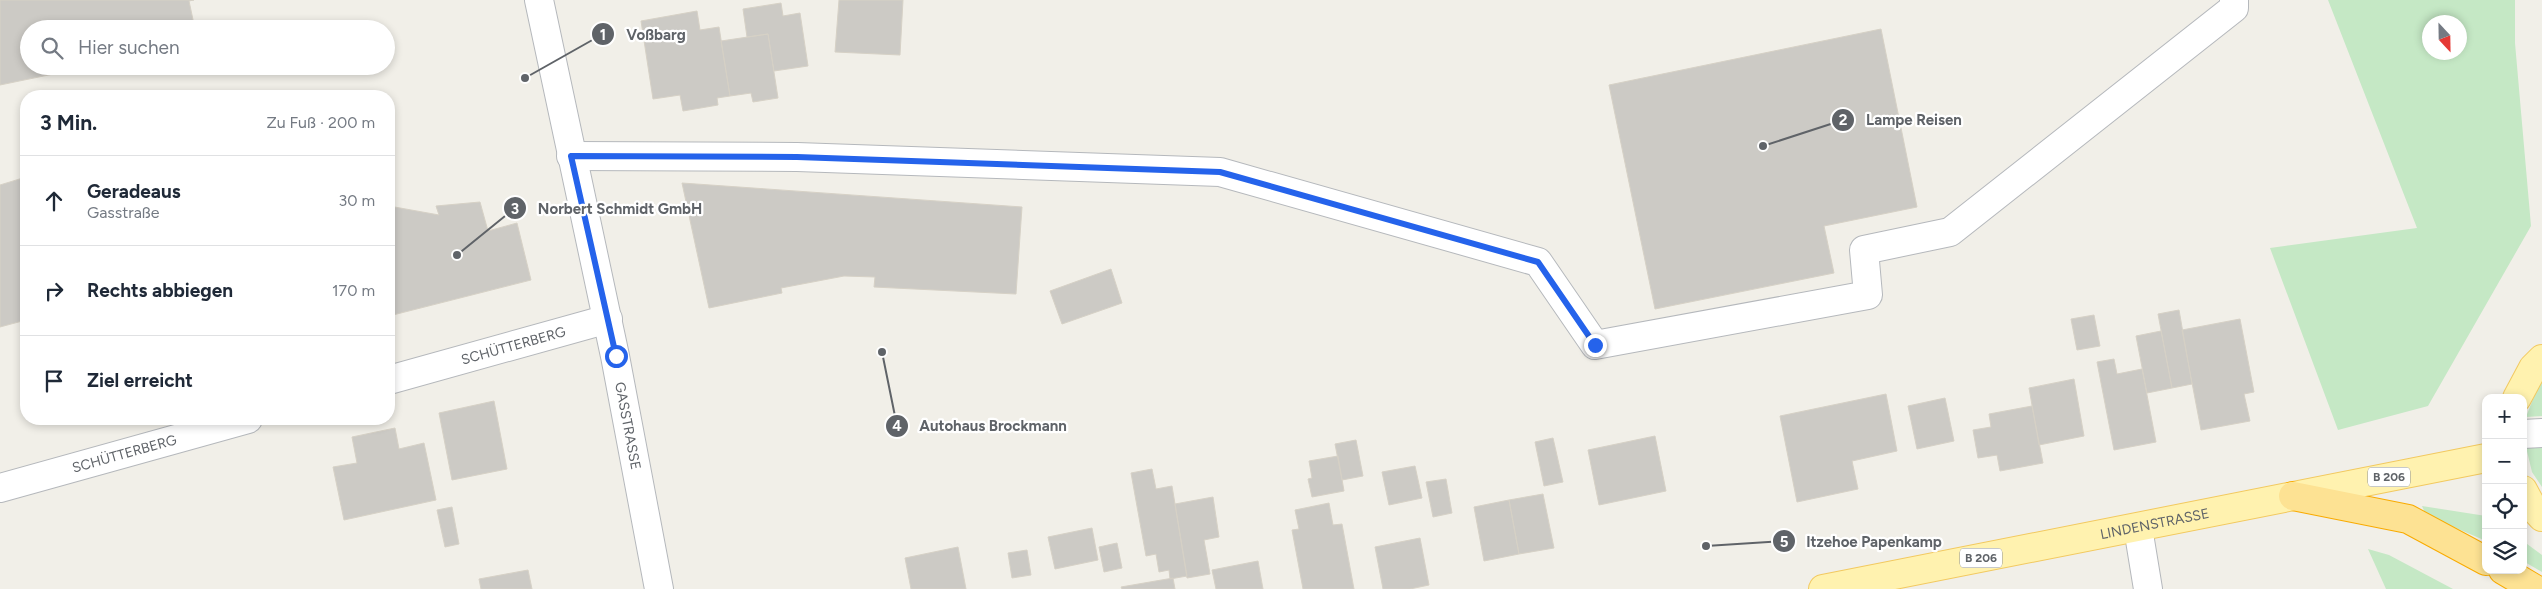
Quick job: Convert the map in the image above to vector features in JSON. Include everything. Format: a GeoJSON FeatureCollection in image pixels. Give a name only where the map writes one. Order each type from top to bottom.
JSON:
{"type":"FeatureCollection","features":[{"type":"Feature","properties":{"kind":"highway"},"geometry":{"type":"LineString","coordinates":[[2293,496],[2408,519],[2482,558]]}},
{"type":"Feature","properties":{"kind":"highway"},"geometry":{"type":"LineString","coordinates":[[2510,574],[2535,589]]}},
{"type":"Feature","properties":{"kind":"main road"},"geometry":{"type":"LineString","coordinates":[[2518,394],[2533,368],[2542,359]]}},
{"type":"Feature","properties":{"kind":"main road","name":"LINDENSTRASSE"},"geometry":{"type":"LineString","coordinates":[[1823,589],[2482,459]]}},
{"type":"Feature","properties":{"kind":"main road"},"geometry":{"type":"LineString","coordinates":[[2527,498],[2542,517]]}},
{"type":"Feature","properties":{"kind":"street","name":"GASSTRASSE"},"geometry":{"type":"LineString","coordinates":[[539,0],[571,156],[608,319],[659,589]]}},
{"type":"Feature","properties":{"kind":"street"},"geometry":{"type":"LineString","coordinates":[[571,156],[797,157],[1220,172],[1538,262],[1595,345],[1868,295],[1864,250],[1950,232],[2234,8],[2234,0]]}},
{"type":"Feature","properties":{"kind":"street","name":"SCHÜTTERBERG"},"geometry":{"type":"LineString","coordinates":[[395,378],[608,319]]}},
{"type":"Feature","properties":{"kind":"street","name":"SCHÜTTERBERG"},"geometry":{"type":"LineString","coordinates":[[0,488],[226,425]]}},
{"type":"Feature","properties":{"kind":"street"},"geometry":{"type":"LineString","coordinates":[[2527,434],[2542,433]]}},
{"type":"Feature","properties":{"kind":"street"},"geometry":{"type":"LineString","coordinates":[[2138,528],[2148,589]]}},
{"type":"Feature","properties":{"kind":"green space"},"geometry":{"type":"Polygon","coordinates":[[[2328,0],[2515,0],[2515,43],[2531,226],[2428,406],[2338,430],[2270,248],[2417,228],[2328,0]]]}},
{"type":"Feature","properties":{"kind":"green space"},"geometry":{"type":"Polygon","coordinates":[[[2542,379],[2542,416],[2527,417],[2527,414],[2542,379]]]}},
{"type":"Feature","properties":{"kind":"green space"},"geometry":{"type":"Polygon","coordinates":[[[2542,446],[2542,487],[2532,472],[2527,447],[2542,446]]]}},
{"type":"Feature","properties":{"kind":"green space"},"geometry":{"type":"Polygon","coordinates":[[[2422,506],[2482,515],[2482,539],[2426,515],[2422,506]]]}},
{"type":"Feature","properties":{"kind":"green space"},"geometry":{"type":"Polygon","coordinates":[[[2527,544],[2542,555],[2542,572],[2527,563],[2527,544]]]}},
{"type":"Feature","properties":{"kind":"green space"},"geometry":{"type":"Polygon","coordinates":[[[2368,549],[2389,555],[2453,589],[2386,589],[2368,549]]]}},
{"type":"Feature","properties":{"kind":"building"},"geometry":{"type":"Polygon","coordinates":[[[0,0],[194,0],[189,1],[193,20],[20,20],[20,75],[48,75],[0,85],[0,0]]]}},
{"type":"Feature","properties":{"kind":"building"},"geometry":{"type":"Polygon","coordinates":[[[839,0],[903,0],[900,55],[835,52],[839,0]]]}},
{"type":"Feature","properties":{"kind":"building"},"geometry":{"type":"Polygon","coordinates":[[[781,3],[783,16],[800,13],[808,66],[774,71],[768,34],[747,37],[743,9],[781,3]]]}},
{"type":"Feature","properties":{"kind":"building"},"geometry":{"type":"Polygon","coordinates":[[[697,11],[700,30],[719,27],[730,96],[717,98],[718,105],[683,111],[680,95],[653,99],[641,21],[697,11]]]}},
{"type":"Feature","properties":{"kind":"building"},"geometry":{"type":"Polygon","coordinates":[[[1881,29],[1917,207],[1824,226],[1834,273],[1655,309],[1609,85],[1881,29]]]}},
{"type":"Feature","properties":{"kind":"building"},"geometry":{"type":"Polygon","coordinates":[[[768,34],[778,98],[753,102],[751,93],[730,96],[721,41],[768,34]]]}},
{"type":"Feature","properties":{"kind":"building"},"geometry":{"type":"Polygon","coordinates":[[[20,179],[20,322],[0,327],[0,185],[20,179]]]}},
{"type":"Feature","properties":{"kind":"building"},"geometry":{"type":"Polygon","coordinates":[[[682,183],[1022,207],[1016,294],[874,287],[875,277],[844,276],[781,288],[782,293],[709,308],[682,183]]]}},
{"type":"Feature","properties":{"kind":"building"},"geometry":{"type":"Polygon","coordinates":[[[480,202],[488,231],[517,223],[531,280],[395,314],[395,207],[439,215],[436,206],[480,202]]]}},
{"type":"Feature","properties":{"kind":"building"},"geometry":{"type":"Polygon","coordinates":[[[1111,269],[1122,303],[1062,324],[1050,291],[1111,269]]]}},
{"type":"Feature","properties":{"kind":"building"},"geometry":{"type":"Polygon","coordinates":[[[2179,310],[2192,384],[2172,388],[2158,314],[2179,310]]]}},
{"type":"Feature","properties":{"kind":"building"},"geometry":{"type":"Polygon","coordinates":[[[2094,315],[2100,346],[2077,350],[2071,319],[2094,315]]]}},
{"type":"Feature","properties":{"kind":"building"},"geometry":{"type":"Polygon","coordinates":[[[2240,319],[2254,392],[2244,394],[2250,421],[2201,430],[2182,330],[2240,319]]]}},
{"type":"Feature","properties":{"kind":"building"},"geometry":{"type":"Polygon","coordinates":[[[2161,331],[2172,388],[2147,393],[2136,336],[2161,331]]]}},
{"type":"Feature","properties":{"kind":"building"},"geometry":{"type":"Polygon","coordinates":[[[2114,359],[2117,374],[2142,369],[2156,442],[2114,450],[2097,362],[2114,359]]]}},
{"type":"Feature","properties":{"kind":"building"},"geometry":{"type":"Polygon","coordinates":[[[2074,379],[2084,436],[2039,445],[2029,388],[2074,379]]]}},
{"type":"Feature","properties":{"kind":"building"},"geometry":{"type":"Polygon","coordinates":[[[1886,394],[1897,451],[1852,461],[1858,489],[1797,502],[1780,416],[1886,394]]]}},
{"type":"Feature","properties":{"kind":"building"},"geometry":{"type":"Polygon","coordinates":[[[1945,398],[1954,441],[1917,449],[1908,406],[1945,398]]]}},
{"type":"Feature","properties":{"kind":"building"},"geometry":{"type":"Polygon","coordinates":[[[494,401],[507,469],[452,480],[439,413],[494,401]]]}},
{"type":"Feature","properties":{"kind":"building"},"geometry":{"type":"Polygon","coordinates":[[[2032,406],[2043,463],[2000,471],[1997,455],[1978,458],[1973,430],[1991,427],[1989,414],[2032,406]]]}},
{"type":"Feature","properties":{"kind":"building"},"geometry":{"type":"Polygon","coordinates":[[[395,428],[399,449],[424,443],[436,500],[344,520],[333,467],[357,463],[352,437],[395,428]]]}},
{"type":"Feature","properties":{"kind":"building"},"geometry":{"type":"Polygon","coordinates":[[[1655,436],[1666,491],[1599,505],[1588,450],[1655,436]]]}},
{"type":"Feature","properties":{"kind":"building"},"geometry":{"type":"Polygon","coordinates":[[[1553,438],[1563,482],[1544,486],[1535,442],[1553,438]]]}},
{"type":"Feature","properties":{"kind":"building"},"geometry":{"type":"Polygon","coordinates":[[[1356,440],[1363,476],[1342,480],[1335,444],[1356,440]]]}},
{"type":"Feature","properties":{"kind":"building"},"geometry":{"type":"Polygon","coordinates":[[[1338,456],[1344,491],[1312,497],[1308,479],[1312,478],[1309,461],[1338,456]]]}},
{"type":"Feature","properties":{"kind":"building"},"geometry":{"type":"Polygon","coordinates":[[[1415,466],[1422,498],[1389,505],[1382,472],[1415,466]]]}},
{"type":"Feature","properties":{"kind":"building"},"geometry":{"type":"Polygon","coordinates":[[[1152,469],[1156,489],[1172,486],[1187,576],[1170,579],[1169,570],[1159,572],[1156,554],[1146,556],[1131,473],[1152,469]]]}},
{"type":"Feature","properties":{"kind":"building"},"geometry":{"type":"Polygon","coordinates":[[[1446,479],[1452,513],[1433,517],[1426,482],[1446,479]]]}},
{"type":"Feature","properties":{"kind":"building"},"geometry":{"type":"Polygon","coordinates":[[[1543,494],[1554,548],[1519,554],[1509,500],[1543,494]]]}},
{"type":"Feature","properties":{"kind":"building"},"geometry":{"type":"Polygon","coordinates":[[[1213,497],[1219,537],[1204,540],[1210,574],[1187,578],[1175,504],[1213,497]]]}},
{"type":"Feature","properties":{"kind":"building"},"geometry":{"type":"Polygon","coordinates":[[[1509,500],[1519,554],[1484,561],[1474,507],[1509,500]]]}},
{"type":"Feature","properties":{"kind":"building"},"geometry":{"type":"Polygon","coordinates":[[[1329,503],[1333,525],[1342,524],[1354,589],[1303,589],[1292,530],[1299,529],[1295,510],[1329,503]]]}},
{"type":"Feature","properties":{"kind":"building"},"geometry":{"type":"Polygon","coordinates":[[[452,507],[459,544],[445,547],[437,510],[452,507]]]}},
{"type":"Feature","properties":{"kind":"building"},"geometry":{"type":"Polygon","coordinates":[[[1092,528],[1098,560],[1055,569],[1048,537],[1092,528]]]}},
{"type":"Feature","properties":{"kind":"building"},"geometry":{"type":"Polygon","coordinates":[[[1420,538],[1429,585],[1410,589],[1383,589],[1375,547],[1420,538]]]}},
{"type":"Feature","properties":{"kind":"building"},"geometry":{"type":"Polygon","coordinates":[[[1117,543],[1122,568],[1104,572],[1099,547],[1117,543]]]}},
{"type":"Feature","properties":{"kind":"building"},"geometry":{"type":"Polygon","coordinates":[[[958,547],[966,589],[911,589],[905,558],[958,547]]]}},
{"type":"Feature","properties":{"kind":"building"},"geometry":{"type":"Polygon","coordinates":[[[1027,550],[1031,575],[1012,578],[1008,553],[1027,550]]]}},
{"type":"Feature","properties":{"kind":"building"},"geometry":{"type":"Polygon","coordinates":[[[1258,561],[1263,589],[1216,589],[1212,570],[1258,561]]]}},
{"type":"Feature","properties":{"kind":"building"},"geometry":{"type":"Polygon","coordinates":[[[528,570],[532,589],[481,589],[479,579],[528,570]]]}},
{"type":"Feature","properties":{"kind":"building"},"geometry":{"type":"Polygon","coordinates":[[[1173,578],[1175,589],[1122,589],[1121,587],[1173,578]]]}},
{"type":"Feature","properties":{"kind":"place","name":"Voßbarg"},"geometry":{"type":"Point","coordinates":[525,78]}},
{"type":"Feature","properties":{"kind":"place","name":"Lampe Reisen"},"geometry":{"type":"Point","coordinates":[1763,146]}},
{"type":"Feature","properties":{"kind":"place","name":"Norbert Schmidt GmbH"},"geometry":{"type":"Point","coordinates":[457,255]}},
{"type":"Feature","properties":{"kind":"place","name":"Autohaus Brockmann"},"geometry":{"type":"Point","coordinates":[882,352]}},
{"type":"Feature","properties":{"kind":"place","name":"Itzehoe Papenkamp"},"geometry":{"type":"Point","coordinates":[1706,546]}},
{"type":"Feature","properties":{"kind":"route"},"geometry":{"type":"LineString","coordinates":[[616,356],[571,156],[797,157],[1220,172],[1538,262],[1595,345]]}}]}
